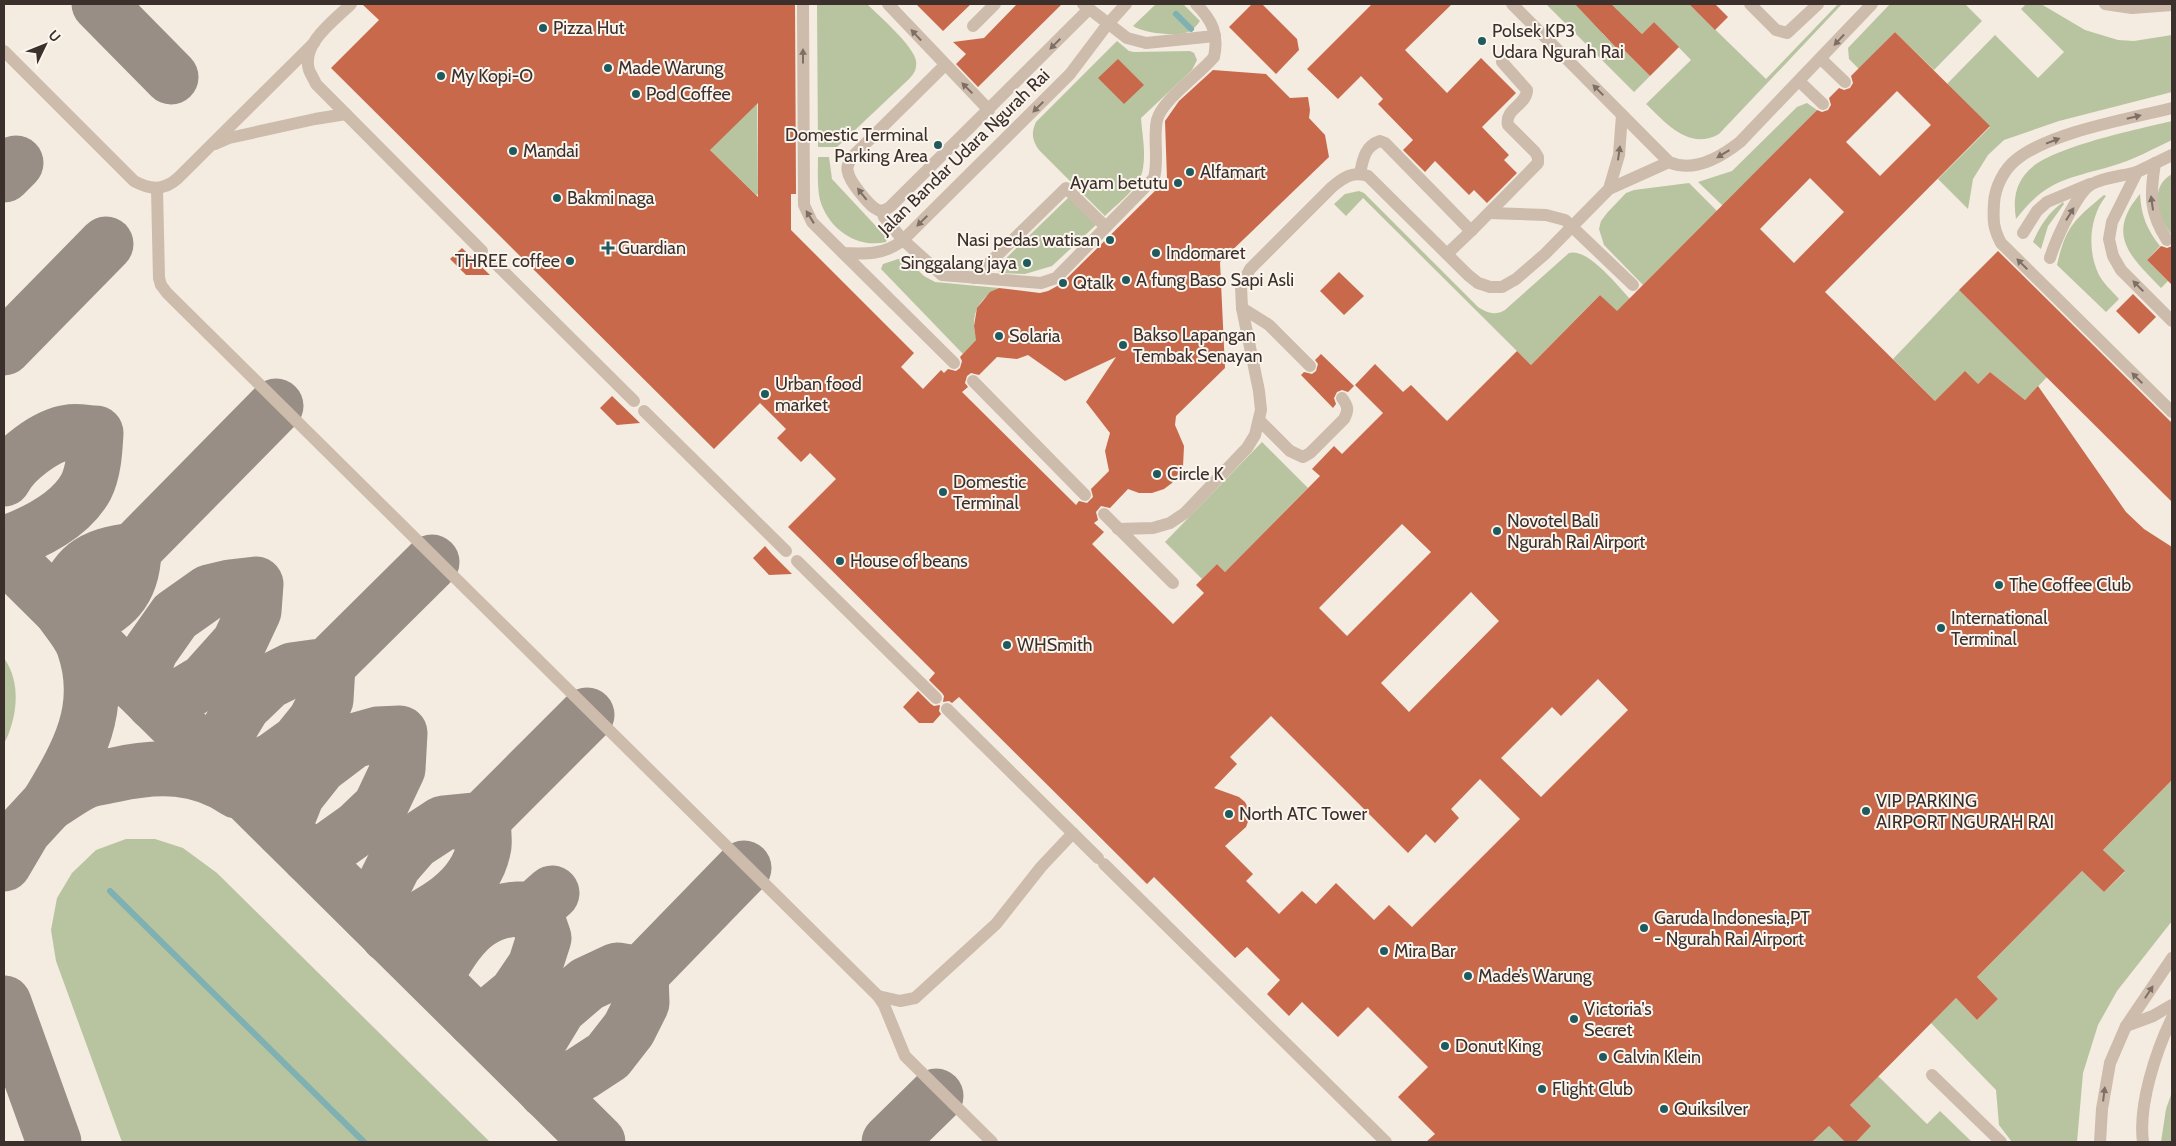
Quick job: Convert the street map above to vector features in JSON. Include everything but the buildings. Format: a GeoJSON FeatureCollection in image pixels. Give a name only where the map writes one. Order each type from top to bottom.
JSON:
{"type":"FeatureCollection","features":[{"type":"Feature","properties":{"kind":"street"},"geometry":{"type":"LineString","coordinates":[[4,51],[134,181],[147,188],[157,189],[172,184],[351,4]]}},
{"type":"Feature","properties":{"kind":"street"},"geometry":{"type":"LineString","coordinates":[[803,4],[804,205],[812,222],[954,363]]}},
{"type":"Feature","properties":{"kind":"street"},"geometry":{"type":"LineString","coordinates":[[888,4],[989,110]]}},
{"type":"Feature","properties":{"kind":"street"},"geometry":{"type":"LineString","coordinates":[[973,26],[995,4]]}},
{"type":"Feature","properties":{"kind":"street","name":"Jalan Bandar Udara Ngurah Rai"},"geometry":{"type":"LineString","coordinates":[[843,253],[883,252],[903,240],[1070,74],[1107,24],[1126,4]]}},
{"type":"Feature","properties":{"kind":"street"},"geometry":{"type":"LineString","coordinates":[[945,65],[852,157],[847,171],[850,179],[871,206],[882,211],[884,218],[903,240],[942,275],[1048,282],[1056,278],[1154,178],[1158,118],[1164,106],[1214,57],[1216,46],[1214,26],[1209,17],[1196,4]]}},
{"type":"Feature","properties":{"kind":"street"},"geometry":{"type":"LineString","coordinates":[[1512,4],[1669,162],[1684,166],[1712,160],[1726,153],[1799,81],[1872,4]]}},
{"type":"Feature","properties":{"kind":"street"},"geometry":{"type":"LineString","coordinates":[[1750,4],[1776,30],[1786,33],[1818,4]]}},
{"type":"Feature","properties":{"kind":"street"},"geometry":{"type":"LineString","coordinates":[[2105,4],[2132,8],[2164,4]]}},
{"type":"Feature","properties":{"kind":"street"},"geometry":{"type":"LineString","coordinates":[[882,211],[892,205],[989,110],[1086,6],[1127,38],[1146,43],[1215,36]]}},
{"type":"Feature","properties":{"kind":"street"},"geometry":{"type":"LineString","coordinates":[[314,43],[309,55],[309,69],[316,84],[482,251]]}},
{"type":"Feature","properties":{"kind":"street"},"geometry":{"type":"LineString","coordinates":[[1821,58],[1845,82]]}},
{"type":"Feature","properties":{"kind":"street"},"geometry":{"type":"LineString","coordinates":[[1447,254],[1538,163],[1535,152],[1508,124],[1506,119],[1527,94],[1526,90],[1502,62]]}},
{"type":"Feature","properties":{"kind":"street"},"geometry":{"type":"LineString","coordinates":[[1799,81],[1823,104]]}},
{"type":"Feature","properties":{"kind":"street"},"geometry":{"type":"LineString","coordinates":[[2172,108],[2096,127],[2040,146],[2015,161],[2000,181],[1994,198],[1994,229],[2001,243],[2172,412]]}},
{"type":"Feature","properties":{"kind":"street"},"geometry":{"type":"LineString","coordinates":[[208,148],[229,138],[346,114]]}},
{"type":"Feature","properties":{"kind":"street"},"geometry":{"type":"LineString","coordinates":[[1609,189],[1619,155],[1622,115]]}},
{"type":"Feature","properties":{"kind":"street"},"geometry":{"type":"LineString","coordinates":[[1360,173],[1363,155],[1376,142],[1385,143],[1471,232]]}},
{"type":"Feature","properties":{"kind":"street"},"geometry":{"type":"LineString","coordinates":[[2024,233],[2037,212],[2047,202],[2090,184],[2137,172],[2172,155]]}},
{"type":"Feature","properties":{"kind":"street"},"geometry":{"type":"LineString","coordinates":[[1118,529],[1153,528],[1170,523],[1185,513],[1247,448],[1255,435],[1260,421],[1259,391],[1242,308],[1241,286],[1250,269],[1332,187],[1344,178],[1354,173],[1368,176],[1478,283],[1490,287],[1502,287],[1516,279],[1573,226],[1609,189],[1669,162]]}},
{"type":"Feature","properties":{"kind":"street"},"geometry":{"type":"LineString","coordinates":[[2154,164],[2151,205],[2156,220],[2167,240]]}},
{"type":"Feature","properties":{"kind":"street"},"geometry":{"type":"LineString","coordinates":[[2137,172],[2112,222],[2109,239],[2113,256],[2121,270],[2172,321]]}},
{"type":"Feature","properties":{"kind":"street"},"geometry":{"type":"LineString","coordinates":[[2050,258],[2057,236],[2069,213],[2090,184]]}},
{"type":"Feature","properties":{"kind":"street"},"geometry":{"type":"LineString","coordinates":[[974,278],[1066,188],[1106,228]]}},
{"type":"Feature","properties":{"kind":"street"},"geometry":{"type":"LineString","coordinates":[[157,189],[159,278],[161,285],[167,293],[878,996],[884,1005],[902,1053],[992,1142]]}},
{"type":"Feature","properties":{"kind":"street"},"geometry":{"type":"LineString","coordinates":[[1490,213],[1546,215],[1565,220],[1632,285]]}},
{"type":"Feature","properties":{"kind":"street"},"geometry":{"type":"LineString","coordinates":[[493,261],[634,401]]}},
{"type":"Feature","properties":{"kind":"street"},"geometry":{"type":"LineString","coordinates":[[1242,308],[1258,316],[1269,325],[1310,366]]}},
{"type":"Feature","properties":{"kind":"street"},"geometry":{"type":"LineString","coordinates":[[973,381],[1085,495]]}},
{"type":"Feature","properties":{"kind":"street"},"geometry":{"type":"LineString","coordinates":[[1260,421],[1290,451],[1303,457],[1310,453],[1344,420],[1348,413],[1348,407],[1342,398]]}},
{"type":"Feature","properties":{"kind":"street"},"geometry":{"type":"LineString","coordinates":[[644,411],[786,551]]}},
{"type":"Feature","properties":{"kind":"street"},"geometry":{"type":"LineString","coordinates":[[1104,514],[1172,583]]}},
{"type":"Feature","properties":{"kind":"street"},"geometry":{"type":"LineString","coordinates":[[797,561],[936,698]]}},
{"type":"Feature","properties":{"kind":"street"},"geometry":{"type":"LineString","coordinates":[[947,709],[1382,1141]]}},
{"type":"Feature","properties":{"kind":"street"},"geometry":{"type":"LineString","coordinates":[[878,996],[900,1002],[915,998],[996,924],[1041,867],[1073,833]]}},
{"type":"Feature","properties":{"kind":"street"},"geometry":{"type":"LineString","coordinates":[[2100,1142],[2106,1076],[2110,1063],[2126,1026],[2172,958]]}},
{"type":"Feature","properties":{"kind":"street"},"geometry":{"type":"LineString","coordinates":[[2126,1026],[2153,1016],[2172,1004]]}},
{"type":"Feature","properties":{"kind":"street"},"geometry":{"type":"LineString","coordinates":[[2143,1142],[2145,1104],[2157,1053],[2172,1018]]}},
{"type":"Feature","properties":{"kind":"street"},"geometry":{"type":"LineString","coordinates":[[2157,1053],[2172,1039]]}},
{"type":"Feature","properties":{"kind":"street"},"geometry":{"type":"LineString","coordinates":[[1932,1075],[2001,1142]]}},
{"type":"Feature","properties":{"kind":"green space"},"geometry":{"type":"Polygon","coordinates":[[[817,4],[867,4],[903,40],[916,61],[916,69],[911,77],[837,147],[818,147],[817,4]]]}},
{"type":"Feature","properties":{"kind":"green space"},"geometry":{"type":"Polygon","coordinates":[[[1156,4],[1183,4],[1200,21],[1190,31],[1176,34],[1152,32],[1133,26],[1156,4]]]}},
{"type":"Feature","properties":{"kind":"green space"},"geometry":{"type":"Polygon","coordinates":[[[1546,4],[1689,4],[1766,79],[1838,4],[1842,4],[1719,134],[1698,139],[1688,137],[1670,126],[1646,104],[1691,60],[1654,22],[1642,34],[1621,14],[1602,33],[1622,54],[1625,51],[1650,76],[1634,92],[1546,4]]]}},
{"type":"Feature","properties":{"kind":"green space"},"geometry":{"type":"Polygon","coordinates":[[[1890,4],[1965,4],[1982,21],[1934,70],[1895,32],[1859,69],[1849,59],[1848,48],[1890,4]]]}},
{"type":"Feature","properties":{"kind":"green space"},"geometry":{"type":"Polygon","coordinates":[[[2026,4],[2041,4],[2085,30],[2118,40],[2134,41],[2172,35],[2172,92],[2059,121],[2004,140],[1988,155],[1973,179],[1968,209],[1938,179],[1990,127],[1947,84],[1995,35],[2038,78],[2064,52],[2021,9],[2026,4]]]}},
{"type":"Feature","properties":{"kind":"green space"},"geometry":{"type":"Polygon","coordinates":[[[1117,41],[1129,51],[1134,52],[1190,51],[1194,53],[1197,60],[1192,70],[1141,118],[1144,156],[1141,175],[1134,188],[1105,216],[1039,150],[1034,140],[1033,130],[1036,122],[1117,41]]]}},
{"type":"Feature","properties":{"kind":"green space"},"geometry":{"type":"Polygon","coordinates":[[[757,85],[758,194],[756,195],[710,150],[757,85]]]}},
{"type":"Feature","properties":{"kind":"green space"},"geometry":{"type":"Polygon","coordinates":[[[1807,103],[1817,110],[1723,206],[1698,182],[1732,171],[1797,107],[1807,103]]]}},
{"type":"Feature","properties":{"kind":"green space"},"geometry":{"type":"Polygon","coordinates":[[[2172,121],[2172,140],[2128,161],[2058,183],[2037,196],[2016,219],[2015,199],[2018,187],[2024,175],[2040,162],[2075,146],[2172,121]]]}},
{"type":"Feature","properties":{"kind":"green space"},"geometry":{"type":"Polygon","coordinates":[[[818,157],[829,157],[832,179],[887,238],[886,242],[864,242],[854,239],[836,227],[829,219],[820,200],[818,157]]]}},
{"type":"Feature","properties":{"kind":"green space"},"geometry":{"type":"Polygon","coordinates":[[[2172,174],[2172,235],[2160,212],[2158,195],[2160,187],[2172,174]]]}},
{"type":"Feature","properties":{"kind":"green space"},"geometry":{"type":"Polygon","coordinates":[[[1689,183],[1717,211],[1643,285],[1604,245],[1599,229],[1601,221],[1626,193],[1634,190],[1689,183]]]}},
{"type":"Feature","properties":{"kind":"green space"},"geometry":{"type":"Polygon","coordinates":[[[1359,191],[1364,193],[1478,307],[1488,312],[1498,313],[1505,310],[1569,253],[1576,253],[1593,261],[1630,299],[1617,312],[1600,295],[1531,365],[1363,198],[1346,216],[1334,204],[1345,194],[1359,191]]]}},
{"type":"Feature","properties":{"kind":"green space"},"geometry":{"type":"Polygon","coordinates":[[[2140,194],[2146,222],[2160,246],[2147,260],[2168,281],[2161,288],[2132,255],[2126,245],[2123,234],[2124,222],[2140,194]]]}},
{"type":"Feature","properties":{"kind":"green space"},"geometry":{"type":"Polygon","coordinates":[[[2104,195],[2106,196],[2100,204],[2093,224],[2091,245],[2095,266],[2099,275],[2119,299],[2106,312],[2057,265],[2068,232],[2078,218],[2104,195]]]}},
{"type":"Feature","properties":{"kind":"green space"},"geometry":{"type":"Polygon","coordinates":[[[1069,197],[1096,225],[1052,266],[1025,274],[999,273],[998,266],[1069,197]]]}},
{"type":"Feature","properties":{"kind":"green space"},"geometry":{"type":"Polygon","coordinates":[[[2063,202],[2064,204],[2048,226],[2041,249],[2033,242],[2049,215],[2063,202]]]}},
{"type":"Feature","properties":{"kind":"green space"},"geometry":{"type":"Polygon","coordinates":[[[904,257],[924,276],[935,282],[999,288],[986,297],[977,309],[974,323],[977,339],[963,354],[881,269],[883,264],[904,257]]]}},
{"type":"Feature","properties":{"kind":"green space"},"geometry":{"type":"Polygon","coordinates":[[[1959,290],[2047,377],[2025,400],[1990,372],[1978,384],[1935,401],[1893,359],[1959,290]]]}},
{"type":"Feature","properties":{"kind":"green space"},"geometry":{"type":"Polygon","coordinates":[[[1262,442],[1308,488],[1225,572],[1217,564],[1202,579],[1165,542],[1262,442]]]}},
{"type":"Feature","properties":{"kind":"green space"},"geometry":{"type":"Polygon","coordinates":[[[4,658],[10,668],[16,701],[12,723],[4,744],[4,658]]]}},
{"type":"Feature","properties":{"kind":"green space"},"geometry":{"type":"Polygon","coordinates":[[[2172,780],[2172,921],[2117,991],[2098,1025],[2083,1073],[2077,1142],[2012,1142],[1999,1125],[1996,1090],[1931,1023],[1956,998],[1977,1020],[1998,999],[1977,977],[2082,871],[2104,892],[2125,872],[2103,850],[2172,780]]]}},
{"type":"Feature","properties":{"kind":"green space"},"geometry":{"type":"Polygon","coordinates":[[[126,839],[155,839],[183,848],[217,873],[490,1142],[122,1142],[56,961],[51,930],[57,898],[72,873],[96,850],[126,839]]]}},
{"type":"Feature","properties":{"kind":"green space"},"geometry":{"type":"Polygon","coordinates":[[[1878,1076],[1927,1124],[1940,1111],[1972,1142],[1856,1142],[1871,1126],[1850,1105],[1878,1076]]]}},
{"type":"Feature","properties":{"kind":"green space"},"geometry":{"type":"Polygon","coordinates":[[[2172,1092],[2172,1142],[2161,1142],[2166,1109],[2172,1092]]]}},
{"type":"Feature","properties":{"kind":"green space"},"geometry":{"type":"Polygon","coordinates":[[[1829,1126],[1845,1142],[1812,1142],[1829,1126]]]}},
{"type":"Feature","properties":{"kind":"waterway"},"geometry":{"type":"LineString","coordinates":[[1176,14],[1191,29]]}},
{"type":"Feature","properties":{"kind":"waterway"},"geometry":{"type":"LineString","coordinates":[[110,891],[364,1142]]}},
{"type":"Feature","properties":{"kind":"taxiway"},"geometry":{"type":"LineString","coordinates":[[99,4],[171,77]]}},
{"type":"Feature","properties":{"kind":"taxiway"},"geometry":{"type":"LineString","coordinates":[[4,175],[16,163]]}},
{"type":"Feature","properties":{"kind":"taxiway"},"geometry":{"type":"LineString","coordinates":[[4,348],[106,244]]}},
{"type":"Feature","properties":{"kind":"taxiway"},"geometry":{"type":"LineString","coordinates":[[134,550],[276,406]]}},
{"type":"Feature","properties":{"kind":"taxiway"},"geometry":{"type":"LineString","coordinates":[[4,479],[15,464],[41,443],[60,434],[72,431],[96,433],[91,474],[86,487],[71,507],[39,529],[4,544]]}},
{"type":"Feature","properties":{"kind":"taxiway"},"geometry":{"type":"LineString","coordinates":[[75,625],[100,613],[118,598],[130,578],[134,550],[106,555],[86,566],[71,583],[60,609],[84,647],[90,669],[90,710],[78,748],[48,804],[88,781],[146,770],[162,769],[193,772],[222,782],[237,791]]}},
{"type":"Feature","properties":{"kind":"taxiway"},"geometry":{"type":"LineString","coordinates":[[4,554],[598,1142]]}},
{"type":"Feature","properties":{"kind":"taxiway"},"geometry":{"type":"LineString","coordinates":[[217,765],[225,736],[243,706],[268,682],[292,670],[328,665],[432,562]]}},
{"type":"Feature","properties":{"kind":"taxiway"},"geometry":{"type":"LineString","coordinates":[[136,685],[151,650],[175,616],[209,592],[256,584],[254,611],[239,643],[205,681],[185,693],[154,703]]}},
{"type":"Feature","properties":{"kind":"taxiway"},"geometry":{"type":"LineString","coordinates":[[231,778],[273,760],[298,742],[315,721],[326,700],[328,665]]}},
{"type":"Feature","properties":{"kind":"taxiway"},"geometry":{"type":"LineString","coordinates":[[369,915],[394,865],[414,842],[443,823],[483,819],[587,715]]}},
{"type":"Feature","properties":{"kind":"taxiway"},"geometry":{"type":"LineString","coordinates":[[283,830],[297,795],[320,766],[353,741],[378,734],[400,733],[398,769],[380,807],[357,829],[329,849],[309,856]]}},
{"type":"Feature","properties":{"kind":"taxiway"},"geometry":{"type":"LineString","coordinates":[[4,864],[24,830],[48,804]]}},
{"type":"Feature","properties":{"kind":"taxiway"},"geometry":{"type":"LineString","coordinates":[[388,935],[433,911],[460,890],[471,877],[479,863],[484,846],[483,819]]}},
{"type":"Feature","properties":{"kind":"taxiway"},"geometry":{"type":"LineString","coordinates":[[531,1075],[539,1041],[559,1008],[587,984],[617,970],[641,974],[744,868]]}},
{"type":"Feature","properties":{"kind":"taxiway"},"geometry":{"type":"LineString","coordinates":[[434,979],[462,936],[473,926],[498,912],[515,909],[534,909],[552,893]]}},
{"type":"Feature","properties":{"kind":"taxiway"},"geometry":{"type":"LineString","coordinates":[[475,1020],[492,1014],[516,994],[535,966],[544,938],[534,909]]}},
{"type":"Feature","properties":{"kind":"taxiway"},"geometry":{"type":"LineString","coordinates":[[546,1091],[582,1073],[608,1056],[629,1029],[642,1003],[641,974]]}},
{"type":"Feature","properties":{"kind":"taxiway"},"geometry":{"type":"LineString","coordinates":[[4,1003],[54,1142]]}},
{"type":"Feature","properties":{"kind":"taxiway"},"geometry":{"type":"LineString","coordinates":[[889,1142],[936,1096]]}},
{"type":"Feature","properties":{"kind":"place","name":"Pizza Hut"},"geometry":{"type":"Point","coordinates":[543,28]}},
{"type":"Feature","properties":{"kind":"place","name":"Polsek KP3 Udara Ngurah Rai"},"geometry":{"type":"Point","coordinates":[1482,41]}},
{"type":"Feature","properties":{"kind":"place","name":"Made Warung"},"geometry":{"type":"Point","coordinates":[608,68]}},
{"type":"Feature","properties":{"kind":"place","name":"My Kopi-O"},"geometry":{"type":"Point","coordinates":[441,76]}},
{"type":"Feature","properties":{"kind":"place","name":"Pod Coffee"},"geometry":{"type":"Point","coordinates":[636,94]}},
{"type":"Feature","properties":{"kind":"place","name":"Domestic Terminal Parking Area"},"geometry":{"type":"Point","coordinates":[938,145]}},
{"type":"Feature","properties":{"kind":"place","name":"Mandai"},"geometry":{"type":"Point","coordinates":[513,151]}},
{"type":"Feature","properties":{"kind":"place","name":"Alfamart"},"geometry":{"type":"Point","coordinates":[1190,172]}},
{"type":"Feature","properties":{"kind":"place","name":"Ayam betutu"},"geometry":{"type":"Point","coordinates":[1178,183]}},
{"type":"Feature","properties":{"kind":"place","name":"Bakmi naga"},"geometry":{"type":"Point","coordinates":[557,198]}},
{"type":"Feature","properties":{"kind":"place","name":"Nasi pedas watisan"},"geometry":{"type":"Point","coordinates":[1110,240]}},
{"type":"Feature","properties":{"kind":"place","name":"Guardian"},"geometry":{"type":"Point","coordinates":[608,248]}},
{"type":"Feature","properties":{"kind":"place","name":"Indomaret"},"geometry":{"type":"Point","coordinates":[1156,253]}},
{"type":"Feature","properties":{"kind":"place","name":"THREE coffee"},"geometry":{"type":"Point","coordinates":[570,261]}},
{"type":"Feature","properties":{"kind":"place","name":"Singgalang jaya"},"geometry":{"type":"Point","coordinates":[1027,263]}},
{"type":"Feature","properties":{"kind":"place","name":"A fung Baso Sapi Asli"},"geometry":{"type":"Point","coordinates":[1126,280]}},
{"type":"Feature","properties":{"kind":"place","name":"Qtalk"},"geometry":{"type":"Point","coordinates":[1063,283]}},
{"type":"Feature","properties":{"kind":"place","name":"Solaria"},"geometry":{"type":"Point","coordinates":[999,336]}},
{"type":"Feature","properties":{"kind":"place","name":"Bakso Lapangan Tembak Senayan"},"geometry":{"type":"Point","coordinates":[1123,345]}},
{"type":"Feature","properties":{"kind":"place","name":"Urban food market"},"geometry":{"type":"Point","coordinates":[765,394]}},
{"type":"Feature","properties":{"kind":"place","name":"Circle K"},"geometry":{"type":"Point","coordinates":[1157,474]}},
{"type":"Feature","properties":{"kind":"place","name":"Domestic Terminal"},"geometry":{"type":"Point","coordinates":[943,492]}},
{"type":"Feature","properties":{"kind":"place","name":"Novotel Bali Ngurah Rai Airport"},"geometry":{"type":"Point","coordinates":[1497,531]}},
{"type":"Feature","properties":{"kind":"place","name":"House of beans"},"geometry":{"type":"Point","coordinates":[840,561]}},
{"type":"Feature","properties":{"kind":"place","name":"The Coffee Club"},"geometry":{"type":"Point","coordinates":[1999,585]}},
{"type":"Feature","properties":{"kind":"place","name":"International Terminal"},"geometry":{"type":"Point","coordinates":[1941,628]}},
{"type":"Feature","properties":{"kind":"place","name":"WHSmith"},"geometry":{"type":"Point","coordinates":[1007,645]}},
{"type":"Feature","properties":{"kind":"place","name":"VIP PARKING AIRPORT NGURAH RAI"},"geometry":{"type":"Point","coordinates":[1866,811]}},
{"type":"Feature","properties":{"kind":"place","name":"North ATC Tower"},"geometry":{"type":"Point","coordinates":[1229,814]}},
{"type":"Feature","properties":{"kind":"place","name":"Garuda Indonesia,PT - Ngurah Rai Airport"},"geometry":{"type":"Point","coordinates":[1644,928]}},
{"type":"Feature","properties":{"kind":"place","name":"Mira Bar"},"geometry":{"type":"Point","coordinates":[1384,951]}},
{"type":"Feature","properties":{"kind":"place","name":"Made’s Warung"},"geometry":{"type":"Point","coordinates":[1468,976]}},
{"type":"Feature","properties":{"kind":"place","name":"Victoria's Secret"},"geometry":{"type":"Point","coordinates":[1574,1019]}},
{"type":"Feature","properties":{"kind":"place","name":"Donut King"},"geometry":{"type":"Point","coordinates":[1445,1046]}},
{"type":"Feature","properties":{"kind":"place","name":"Calvin Klein"},"geometry":{"type":"Point","coordinates":[1603,1057]}},
{"type":"Feature","properties":{"kind":"place","name":"Flight Club"},"geometry":{"type":"Point","coordinates":[1542,1089]}},
{"type":"Feature","properties":{"kind":"place","name":"Quiksilver"},"geometry":{"type":"Point","coordinates":[1664,1109]}}]}
